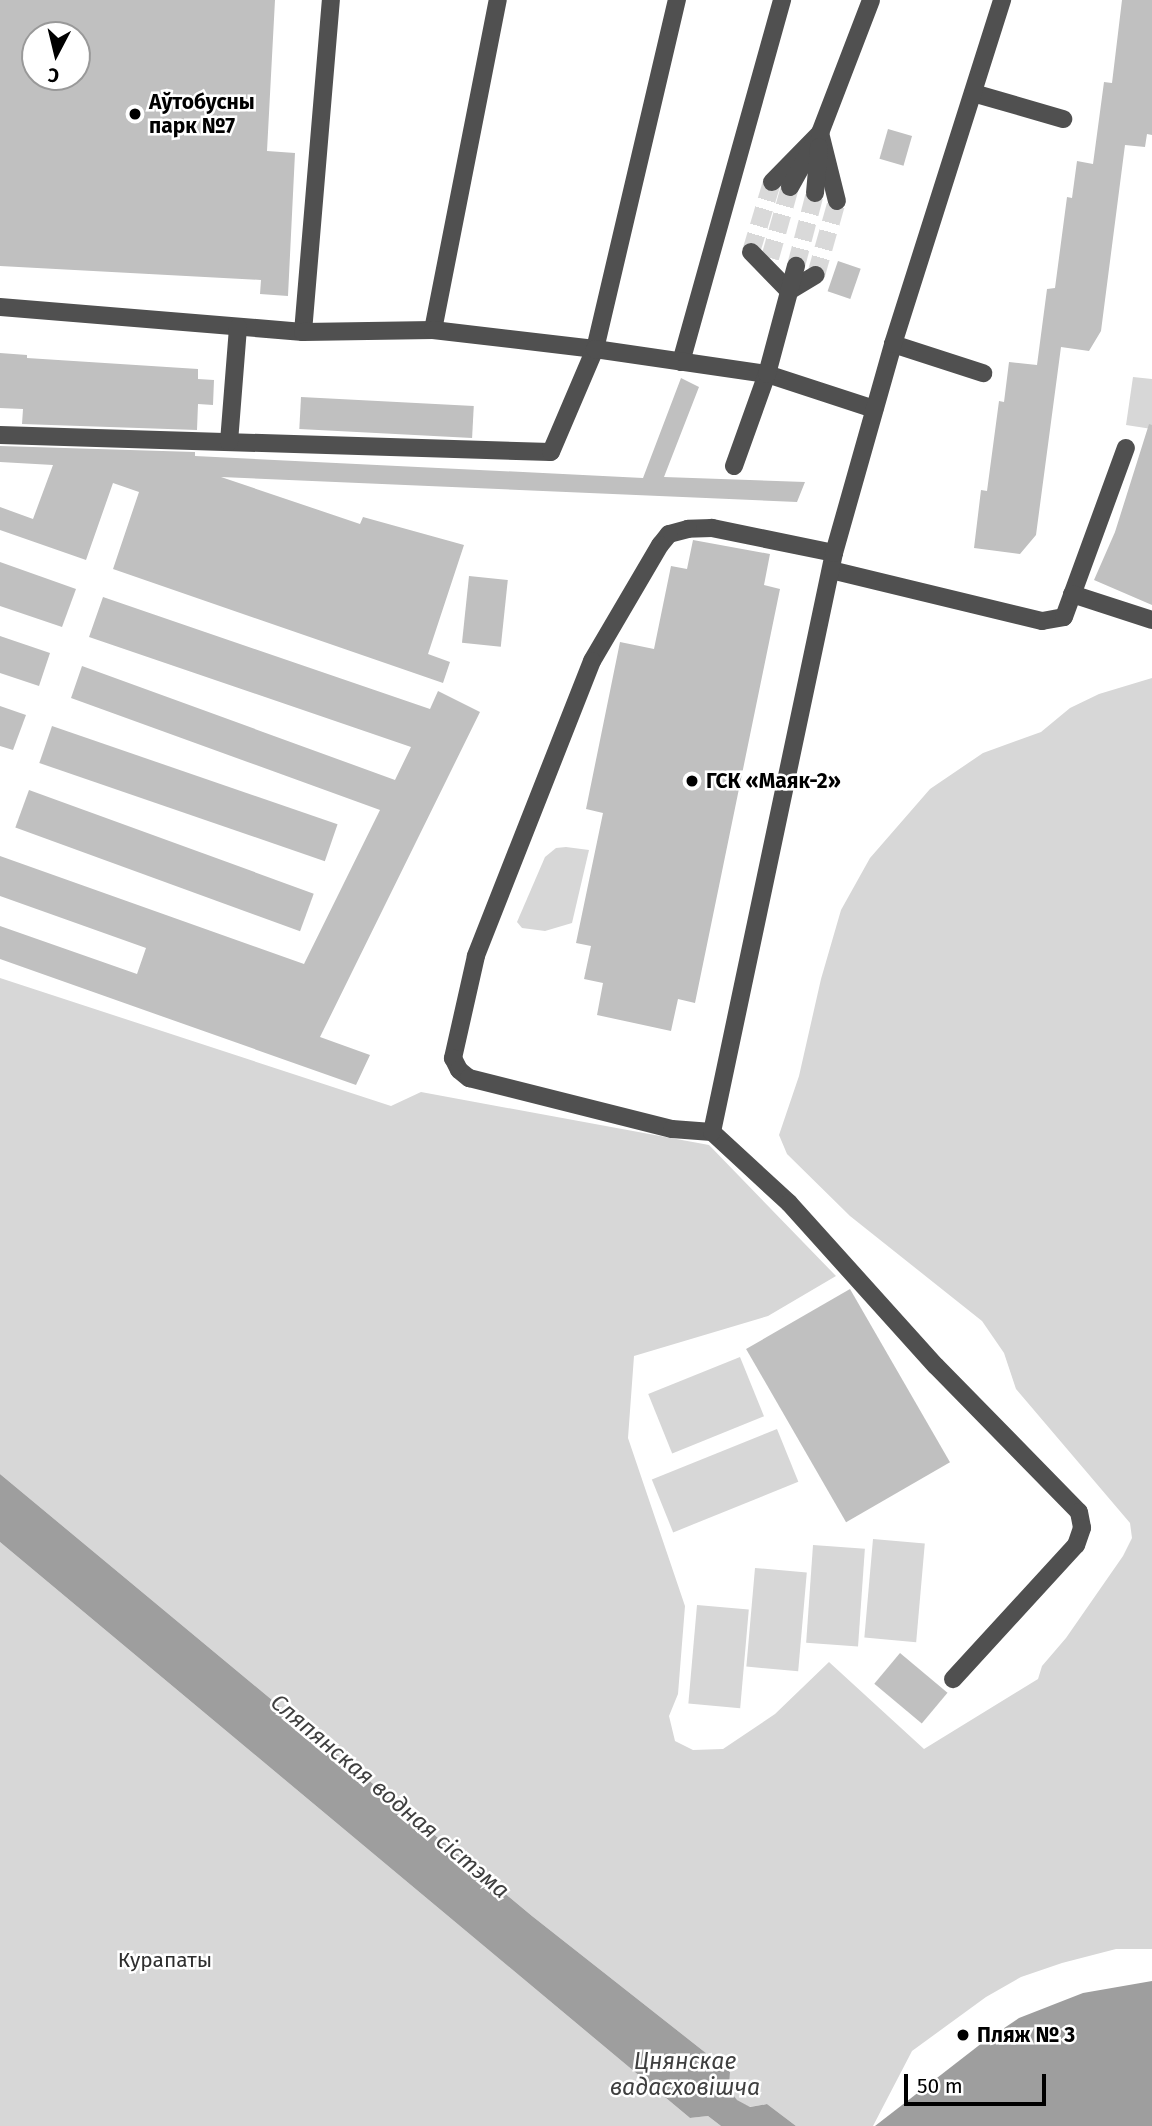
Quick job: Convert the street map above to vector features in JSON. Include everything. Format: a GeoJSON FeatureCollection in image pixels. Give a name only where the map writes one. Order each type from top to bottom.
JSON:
{"type":"FeatureCollection","features":[{"type":"Feature","properties":{"kind":"lane"},"geometry":{"type":"LineString","coordinates":[[303,332],[331,0]]}},
{"type":"Feature","properties":{"kind":"lane"},"geometry":{"type":"LineString","coordinates":[[433,330],[498,0]]}},
{"type":"Feature","properties":{"kind":"lane"},"geometry":{"type":"LineString","coordinates":[[0,435],[551,452],[595,349],[677,0]]}},
{"type":"Feature","properties":{"kind":"lane"},"geometry":{"type":"LineString","coordinates":[[681,362],[782,0]]}},
{"type":"Feature","properties":{"kind":"lane"},"geometry":{"type":"LineString","coordinates":[[815,193],[820,133],[870,0]]}},
{"type":"Feature","properties":{"kind":"lane"},"geometry":{"type":"LineString","coordinates":[[712,1132],[832,561],[893,344],[1002,0]]}},
{"type":"Feature","properties":{"kind":"lane"},"geometry":{"type":"LineString","coordinates":[[973,93],[1063,119]]}},
{"type":"Feature","properties":{"kind":"lane"},"geometry":{"type":"LineString","coordinates":[[781,184],[820,133]]}},
{"type":"Feature","properties":{"kind":"lane"},"geometry":{"type":"LineString","coordinates":[[820,133],[837,201]]}},
{"type":"Feature","properties":{"kind":"lane"},"geometry":{"type":"LineString","coordinates":[[751,252],[789,291]]}},
{"type":"Feature","properties":{"kind":"lane"},"geometry":{"type":"LineString","coordinates":[[770,258],[789,291]]}},
{"type":"Feature","properties":{"kind":"lane"},"geometry":{"type":"LineString","coordinates":[[734,466],[767,374],[796,266]]}},
{"type":"Feature","properties":{"kind":"lane"},"geometry":{"type":"LineString","coordinates":[[789,291],[816,275]]}},
{"type":"Feature","properties":{"kind":"lane"},"geometry":{"type":"LineString","coordinates":[[0,307],[303,332],[433,330],[595,349],[767,374],[874,409]]}},
{"type":"Feature","properties":{"kind":"lane"},"geometry":{"type":"LineString","coordinates":[[229,442],[238,327]]}},
{"type":"Feature","properties":{"kind":"lane"},"geometry":{"type":"LineString","coordinates":[[893,344],[984,373]]}},
{"type":"Feature","properties":{"kind":"lane"},"geometry":{"type":"LineString","coordinates":[[953,1679],[1076,1545],[1082,1528],[1079,1512],[936,1366],[789,1203],[712,1132],[672,1129],[469,1078],[459,1070],[453,1058],[454,1048],[477,956],[592,661],[669,534],[688,529],[712,528],[1042,621],[1064,617],[1126,448]]}},
{"type":"Feature","properties":{"kind":"lane"},"geometry":{"type":"LineString","coordinates":[[1072,594],[1152,620]]}},
{"type":"Feature","properties":{"kind":"green space"},"geometry":{"type":"Polygon","coordinates":[[[1133,377],[1152,379],[1152,429],[1126,425],[1133,377]]]}},
{"type":"Feature","properties":{"kind":"green space"},"geometry":{"type":"Polygon","coordinates":[[[1152,678],[1152,1949],[1116,1949],[1062,1963],[1021,1977],[986,1997],[912,2051],[873,2126],[796,2126],[767,2104],[749,2107],[736,2100],[729,2090],[730,2072],[532,1916],[0,1474],[0,978],[391,1106],[421,1092],[709,1145],[836,1276],[768,1316],[634,1356],[628,1438],[685,1606],[678,1694],[669,1716],[675,1741],[693,1750],[723,1749],[775,1714],[829,1662],[924,1749],[1038,1679],[1042,1666],[1066,1638],[1123,1556],[1132,1538],[1130,1523],[1016,1389],[1004,1353],[982,1321],[850,1216],[787,1154],[779,1135],[799,1076],[821,979],[841,910],[870,858],[930,789],[983,753],[1041,732],[1070,708],[1099,694],[1152,678]]]}},
{"type":"Feature","properties":{"kind":"green space"},"geometry":{"type":"Polygon","coordinates":[[[556,848],[589,850],[572,923],[545,931],[522,928],[517,922],[545,857],[556,848]]]}},
{"type":"Feature","properties":{"kind":"green space"},"geometry":{"type":"Polygon","coordinates":[[[740,1357],[764,1416],[672,1453],[648,1394],[740,1357]]]}},
{"type":"Feature","properties":{"kind":"green space"},"geometry":{"type":"Polygon","coordinates":[[[777,1429],[798,1482],[673,1532],[652,1480],[777,1429]]]}},
{"type":"Feature","properties":{"kind":"green space"},"geometry":{"type":"Polygon","coordinates":[[[873,1539],[925,1544],[916,1642],[864,1638],[873,1539]]]}},
{"type":"Feature","properties":{"kind":"green space","name":"Курапаты"},"geometry":{"type":"Polygon","coordinates":[[[0,1542],[690,2118],[708,2116],[721,2126],[0,2126],[0,1542]]]}},
{"type":"Feature","properties":{"kind":"green space"},"geometry":{"type":"Polygon","coordinates":[[[813,1545],[865,1549],[858,1646],[806,1643],[813,1545]]]}},
{"type":"Feature","properties":{"kind":"green space"},"geometry":{"type":"Polygon","coordinates":[[[755,1568],[807,1573],[798,1671],[746,1667],[755,1568]]]}},
{"type":"Feature","properties":{"kind":"green space"},"geometry":{"type":"Polygon","coordinates":[[[697,1605],[749,1610],[740,1708],[688,1704],[697,1605]]]}},
{"type":"Feature","properties":{"kind":"water","name":"Цнянскае вадасховішча"},"geometry":{"type":"Polygon","coordinates":[[[0,1474],[532,1916],[730,2072],[729,2090],[737,2100],[750,2107],[767,2104],[796,2126],[721,2126],[708,2116],[690,2118],[0,1542],[0,1474]]]}},
{"type":"Feature","properties":{"kind":"water"},"geometry":{"type":"Polygon","coordinates":[[[1152,1981],[1152,2126],[875,2126],[982,2043],[1019,2018],[1083,1993],[1152,1981]]]}},
{"type":"Feature","properties":{"kind":"building","name":"Аўтобусны парк №7"},"geometry":{"type":"Polygon","coordinates":[[[0,0],[275,0],[267,151],[295,153],[288,296],[260,294],[261,280],[0,266],[0,0]]]}},
{"type":"Feature","properties":{"kind":"building"},"geometry":{"type":"Polygon","coordinates":[[[1122,0],[1152,0],[1152,135],[1147,134],[1145,147],[1125,145],[1101,331],[1089,351],[1061,347],[1036,535],[1020,554],[974,548],[981,490],[987,491],[999,401],[1004,402],[1009,362],[1037,365],[1047,289],[1055,288],[1067,197],[1072,198],[1077,161],[1093,164],[1104,82],[1112,83],[1122,0]]]}},
{"type":"Feature","properties":{"kind":"building"},"geometry":{"type":"Polygon","coordinates":[[[888,129],[912,136],[903,166],[879,159],[888,129]]]}},
{"type":"Feature","properties":{"kind":"building"},"geometry":{"type":"Polygon","coordinates":[[[838,261],[861,269],[850,299],[828,291],[838,261]]]}},
{"type":"Feature","properties":{"kind":"building"},"geometry":{"type":"Polygon","coordinates":[[[0,353],[27,355],[27,358],[198,369],[198,379],[214,380],[213,405],[198,404],[197,430],[22,424],[23,409],[0,408],[0,353]]]}},
{"type":"Feature","properties":{"kind":"building"},"geometry":{"type":"Polygon","coordinates":[[[681,378],[699,387],[664,477],[805,482],[797,502],[221,477],[360,524],[363,517],[464,545],[428,654],[450,662],[443,683],[113,569],[139,492],[113,483],[86,560],[0,530],[0,507],[33,519],[53,465],[0,462],[0,446],[195,452],[195,456],[643,478],[681,378]]]}},
{"type":"Feature","properties":{"kind":"building"},"geometry":{"type":"Polygon","coordinates":[[[301,397],[474,406],[472,438],[299,429],[301,397]]]}},
{"type":"Feature","properties":{"kind":"building"},"geometry":{"type":"Polygon","coordinates":[[[1149,424],[1152,425],[1152,605],[1094,580],[1115,532],[1149,424]]]}},
{"type":"Feature","properties":{"kind":"building","name":"ГСК «Маяк-2»"},"geometry":{"type":"Polygon","coordinates":[[[693,540],[770,554],[764,585],[780,589],[695,1003],[678,999],[671,1031],[597,1015],[603,983],[584,979],[591,946],[576,943],[603,813],[586,809],[620,642],[654,649],[671,566],[687,569],[693,540]]]}},
{"type":"Feature","properties":{"kind":"building"},"geometry":{"type":"Polygon","coordinates":[[[0,562],[76,589],[62,627],[0,606],[0,562]]]}},
{"type":"Feature","properties":{"kind":"building"},"geometry":{"type":"Polygon","coordinates":[[[469,576],[508,580],[501,647],[462,643],[469,576]]]}},
{"type":"Feature","properties":{"kind":"building"},"geometry":{"type":"Polygon","coordinates":[[[103,597],[430,709],[438,691],[480,712],[320,1037],[370,1055],[356,1085],[0,959],[0,926],[137,974],[146,948],[0,896],[0,856],[304,964],[380,810],[71,698],[82,666],[395,780],[411,747],[89,637],[103,597]]]}},
{"type":"Feature","properties":{"kind":"building"},"geometry":{"type":"Polygon","coordinates":[[[0,636],[50,653],[39,686],[0,673],[0,636]]]}},
{"type":"Feature","properties":{"kind":"building"},"geometry":{"type":"Polygon","coordinates":[[[0,706],[26,715],[13,750],[0,746],[0,706]]]}},
{"type":"Feature","properties":{"kind":"building"},"geometry":{"type":"Polygon","coordinates":[[[52,726],[338,824],[325,861],[39,763],[52,726]]]}},
{"type":"Feature","properties":{"kind":"building"},"geometry":{"type":"Polygon","coordinates":[[[29,790],[314,894],[300,931],[15,828],[29,790]]]}},
{"type":"Feature","properties":{"kind":"building"},"geometry":{"type":"Polygon","coordinates":[[[850,1289],[950,1462],[846,1522],[746,1349],[850,1289]]]}},
{"type":"Feature","properties":{"kind":"building"},"geometry":{"type":"Polygon","coordinates":[[[900,1653],[947,1693],[922,1723],[874,1684],[900,1653]]]}},
{"type":"Feature","properties":{"kind":"tunnel"},"geometry":{"type":"LineString","coordinates":[[751,252],[772,182]]}},
{"type":"Feature","properties":{"kind":"tunnel"},"geometry":{"type":"LineString","coordinates":[[770,258],[790,187]]}},
{"type":"Feature","properties":{"kind":"tunnel"},"geometry":{"type":"LineString","coordinates":[[796,266],[815,193]]}},
{"type":"Feature","properties":{"kind":"tunnel"},"geometry":{"type":"LineString","coordinates":[[816,275],[837,201]]}},
{"type":"Feature","properties":{"kind":"place","name":"Аўтобусны парк №7"},"geometry":{"type":"Point","coordinates":[135,114]}},
{"type":"Feature","properties":{"kind":"place","name":"ГСК «Маяк-2»"},"geometry":{"type":"Point","coordinates":[692,781]}},
{"type":"Feature","properties":{"kind":"place","name":"Пляж № 3"},"geometry":{"type":"Point","coordinates":[963,2035]}},
{"type":"Feature","properties":{"kind":"water label","name":"Сляпянская водная сістэма"},"geometry":{"type":"Point","coordinates":[390,1796]}}]}
